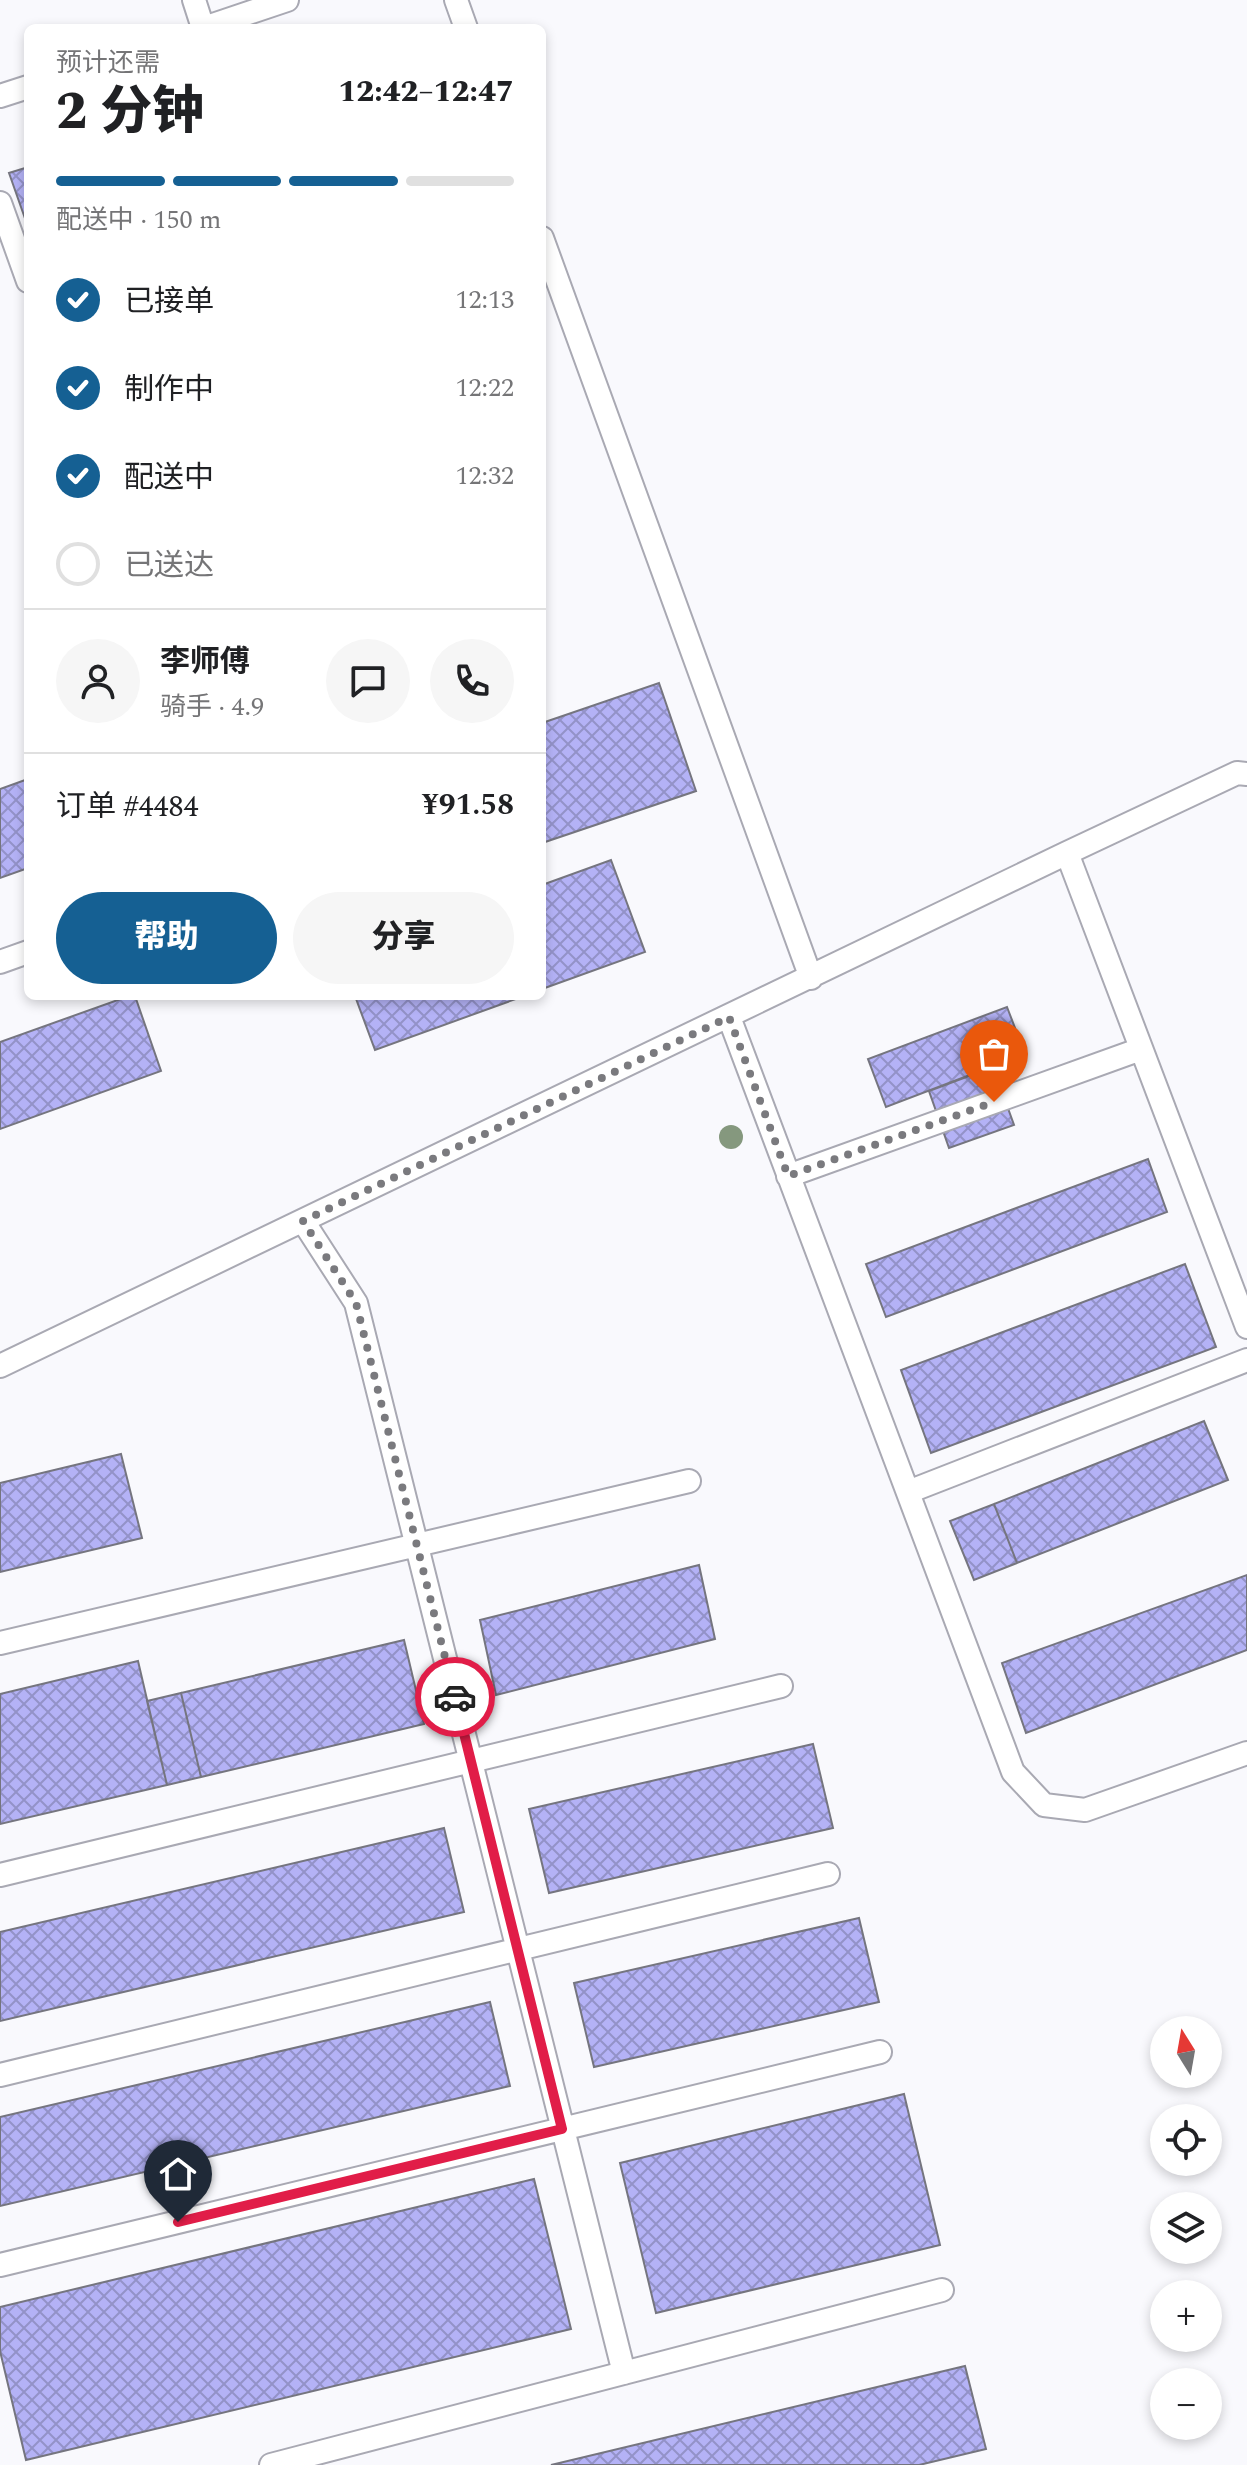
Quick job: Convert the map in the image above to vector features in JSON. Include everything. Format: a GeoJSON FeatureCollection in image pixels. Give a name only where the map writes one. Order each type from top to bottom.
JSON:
{"type":"FeatureCollection","features":[{"type":"Feature","properties":{"kind":"lane"},"geometry":{"type":"LineString","coordinates":[[194,0],[202,24]]}},
{"type":"Feature","properties":{"kind":"lane"},"geometry":{"type":"LineString","coordinates":[[215,24],[287,0]]}},
{"type":"Feature","properties":{"kind":"lane"},"geometry":{"type":"LineString","coordinates":[[456,0],[465,24]]}},
{"type":"Feature","properties":{"kind":"lane"},"geometry":{"type":"LineString","coordinates":[[0,96],[24,88]]}},
{"type":"Feature","properties":{"kind":"lane"},"geometry":{"type":"LineString","coordinates":[[0,203],[24,270]]}},
{"type":"Feature","properties":{"kind":"lane"},"geometry":{"type":"LineString","coordinates":[[546,249],[811,978]]}},
{"type":"Feature","properties":{"kind":"lane"},"geometry":{"type":"LineString","coordinates":[[0,1366],[1067,853],[1237,773],[1247,774]]}},
{"type":"Feature","properties":{"kind":"lane"},"geometry":{"type":"LineString","coordinates":[[1067,853],[1247,1327]]}},
{"type":"Feature","properties":{"kind":"lane"},"geometry":{"type":"LineString","coordinates":[[0,962],[24,953]]}},
{"type":"Feature","properties":{"kind":"lane"},"geometry":{"type":"LineString","coordinates":[[729,1017],[1013,1772],[1044,1805],[1085,1810],[1247,1753]]}},
{"type":"Feature","properties":{"kind":"lane"},"geometry":{"type":"LineString","coordinates":[[788,1176],[1141,1049]]}},
{"type":"Feature","properties":{"kind":"lane"},"geometry":{"type":"LineString","coordinates":[[303,1221],[356,1303],[624,2373]]}},
{"type":"Feature","properties":{"kind":"lane"},"geometry":{"type":"LineString","coordinates":[[908,1492],[1247,1360]]}},
{"type":"Feature","properties":{"kind":"lane"},"geometry":{"type":"LineString","coordinates":[[0,1643],[689,1481]]}},
{"type":"Feature","properties":{"kind":"lane"},"geometry":{"type":"LineString","coordinates":[[0,1875],[781,1686]]}},
{"type":"Feature","properties":{"kind":"lane"},"geometry":{"type":"LineString","coordinates":[[0,2075],[828,1874]]}},
{"type":"Feature","properties":{"kind":"lane"},"geometry":{"type":"LineString","coordinates":[[0,2265],[880,2052]]}},
{"type":"Feature","properties":{"kind":"lane"},"geometry":{"type":"LineString","coordinates":[[271,2465],[942,2290]]}},
{"type":"Feature","properties":{"kind":"building"},"geometry":{"type":"Polygon","coordinates":[[[24,168],[24,216],[9,173],[24,168]]]}},
{"type":"Feature","properties":{"kind":"building"},"geometry":{"type":"Polygon","coordinates":[[[659,683],[696,791],[546,842],[546,722],[659,683]]]}},
{"type":"Feature","properties":{"kind":"building"},"geometry":{"type":"Polygon","coordinates":[[[24,780],[24,869],[0,878],[0,789],[24,780]]]}},
{"type":"Feature","properties":{"kind":"building"},"geometry":{"type":"Polygon","coordinates":[[[611,860],[645,952],[546,988],[546,884],[611,860]]]}},
{"type":"Feature","properties":{"kind":"building"},"geometry":{"type":"Polygon","coordinates":[[[118,1000],[136,1000],[161,1071],[0,1129],[0,1042],[118,1000]]]}},
{"type":"Feature","properties":{"kind":"building"},"geometry":{"type":"Polygon","coordinates":[[[356,1000],[513,1000],[375,1050],[356,1000]]]}},
{"type":"Feature","properties":{"kind":"building"},"geometry":{"type":"Polygon","coordinates":[[[1007,1007],[1025,1054],[886,1107],[868,1059],[1007,1007]]]}},
{"type":"Feature","properties":{"kind":"building"},"geometry":{"type":"Polygon","coordinates":[[[993,1067],[1014,1125],[949,1148],[929,1091],[993,1067]]]}},
{"type":"Feature","properties":{"kind":"building"},"geometry":{"type":"Polygon","coordinates":[[[1148,1159],[1167,1212],[886,1317],[866,1264],[1148,1159]]]}},
{"type":"Feature","properties":{"kind":"building"},"geometry":{"type":"Polygon","coordinates":[[[1185,1264],[1216,1347],[931,1453],[901,1370],[1185,1264]]]}},
{"type":"Feature","properties":{"kind":"building"},"geometry":{"type":"Polygon","coordinates":[[[1204,1421],[1228,1480],[1017,1563],[994,1504],[1204,1421]]]}},
{"type":"Feature","properties":{"kind":"building"},"geometry":{"type":"Polygon","coordinates":[[[121,1454],[142,1538],[0,1572],[0,1483],[121,1454]]]}},
{"type":"Feature","properties":{"kind":"building"},"geometry":{"type":"Polygon","coordinates":[[[994,1504],[1017,1563],[974,1580],[950,1521],[994,1504]]]}},
{"type":"Feature","properties":{"kind":"building"},"geometry":{"type":"Polygon","coordinates":[[[699,1565],[715,1639],[496,1695],[480,1620],[699,1565]]]}},
{"type":"Feature","properties":{"kind":"building"},"geometry":{"type":"Polygon","coordinates":[[[1247,1575],[1247,1650],[1026,1733],[1002,1663],[1247,1575]]]}},
{"type":"Feature","properties":{"kind":"building"},"geometry":{"type":"Polygon","coordinates":[[[404,1640],[424,1724],[201,1777],[181,1693],[404,1640]]]}},
{"type":"Feature","properties":{"kind":"building"},"geometry":{"type":"Polygon","coordinates":[[[138,1661],[167,1785],[0,1824],[0,1694],[138,1661]]]}},
{"type":"Feature","properties":{"kind":"building"},"geometry":{"type":"Polygon","coordinates":[[[181,1693],[201,1777],[167,1785],[147,1701],[181,1693]]]}},
{"type":"Feature","properties":{"kind":"building"},"geometry":{"type":"Polygon","coordinates":[[[813,1744],[833,1828],[549,1893],[529,1809],[813,1744]]]}},
{"type":"Feature","properties":{"kind":"building"},"geometry":{"type":"Polygon","coordinates":[[[444,1828],[464,1912],[0,2021],[0,1932],[444,1828]]]}},
{"type":"Feature","properties":{"kind":"building"},"geometry":{"type":"Polygon","coordinates":[[[859,1918],[879,2002],[594,2067],[574,1983],[859,1918]]]}},
{"type":"Feature","properties":{"kind":"building"},"geometry":{"type":"Polygon","coordinates":[[[490,2002],[510,2086],[0,2206],[0,2117],[490,2002]]]}},
{"type":"Feature","properties":{"kind":"building"},"geometry":{"type":"Polygon","coordinates":[[[904,2094],[940,2245],[656,2313],[620,2163],[904,2094]]]}},
{"type":"Feature","properties":{"kind":"building"},"geometry":{"type":"Polygon","coordinates":[[[534,2179],[571,2329],[26,2460],[0,2351],[0,2307],[534,2179]]]}},
{"type":"Feature","properties":{"kind":"building"},"geometry":{"type":"Polygon","coordinates":[[[965,2366],[986,2449],[919,2465],[551,2465],[965,2366]]]}},
{"type":"Feature","properties":{"kind":"way so far"},"geometry":{"type":"LineString","coordinates":[[455,1697],[356,1303],[303,1221],[729,1017],[788,1176],[994,1102]]}},
{"type":"Feature","properties":{"kind":"route"},"geometry":{"type":"LineString","coordinates":[[178,2222],[562,2129],[455,1697]]}}]}
